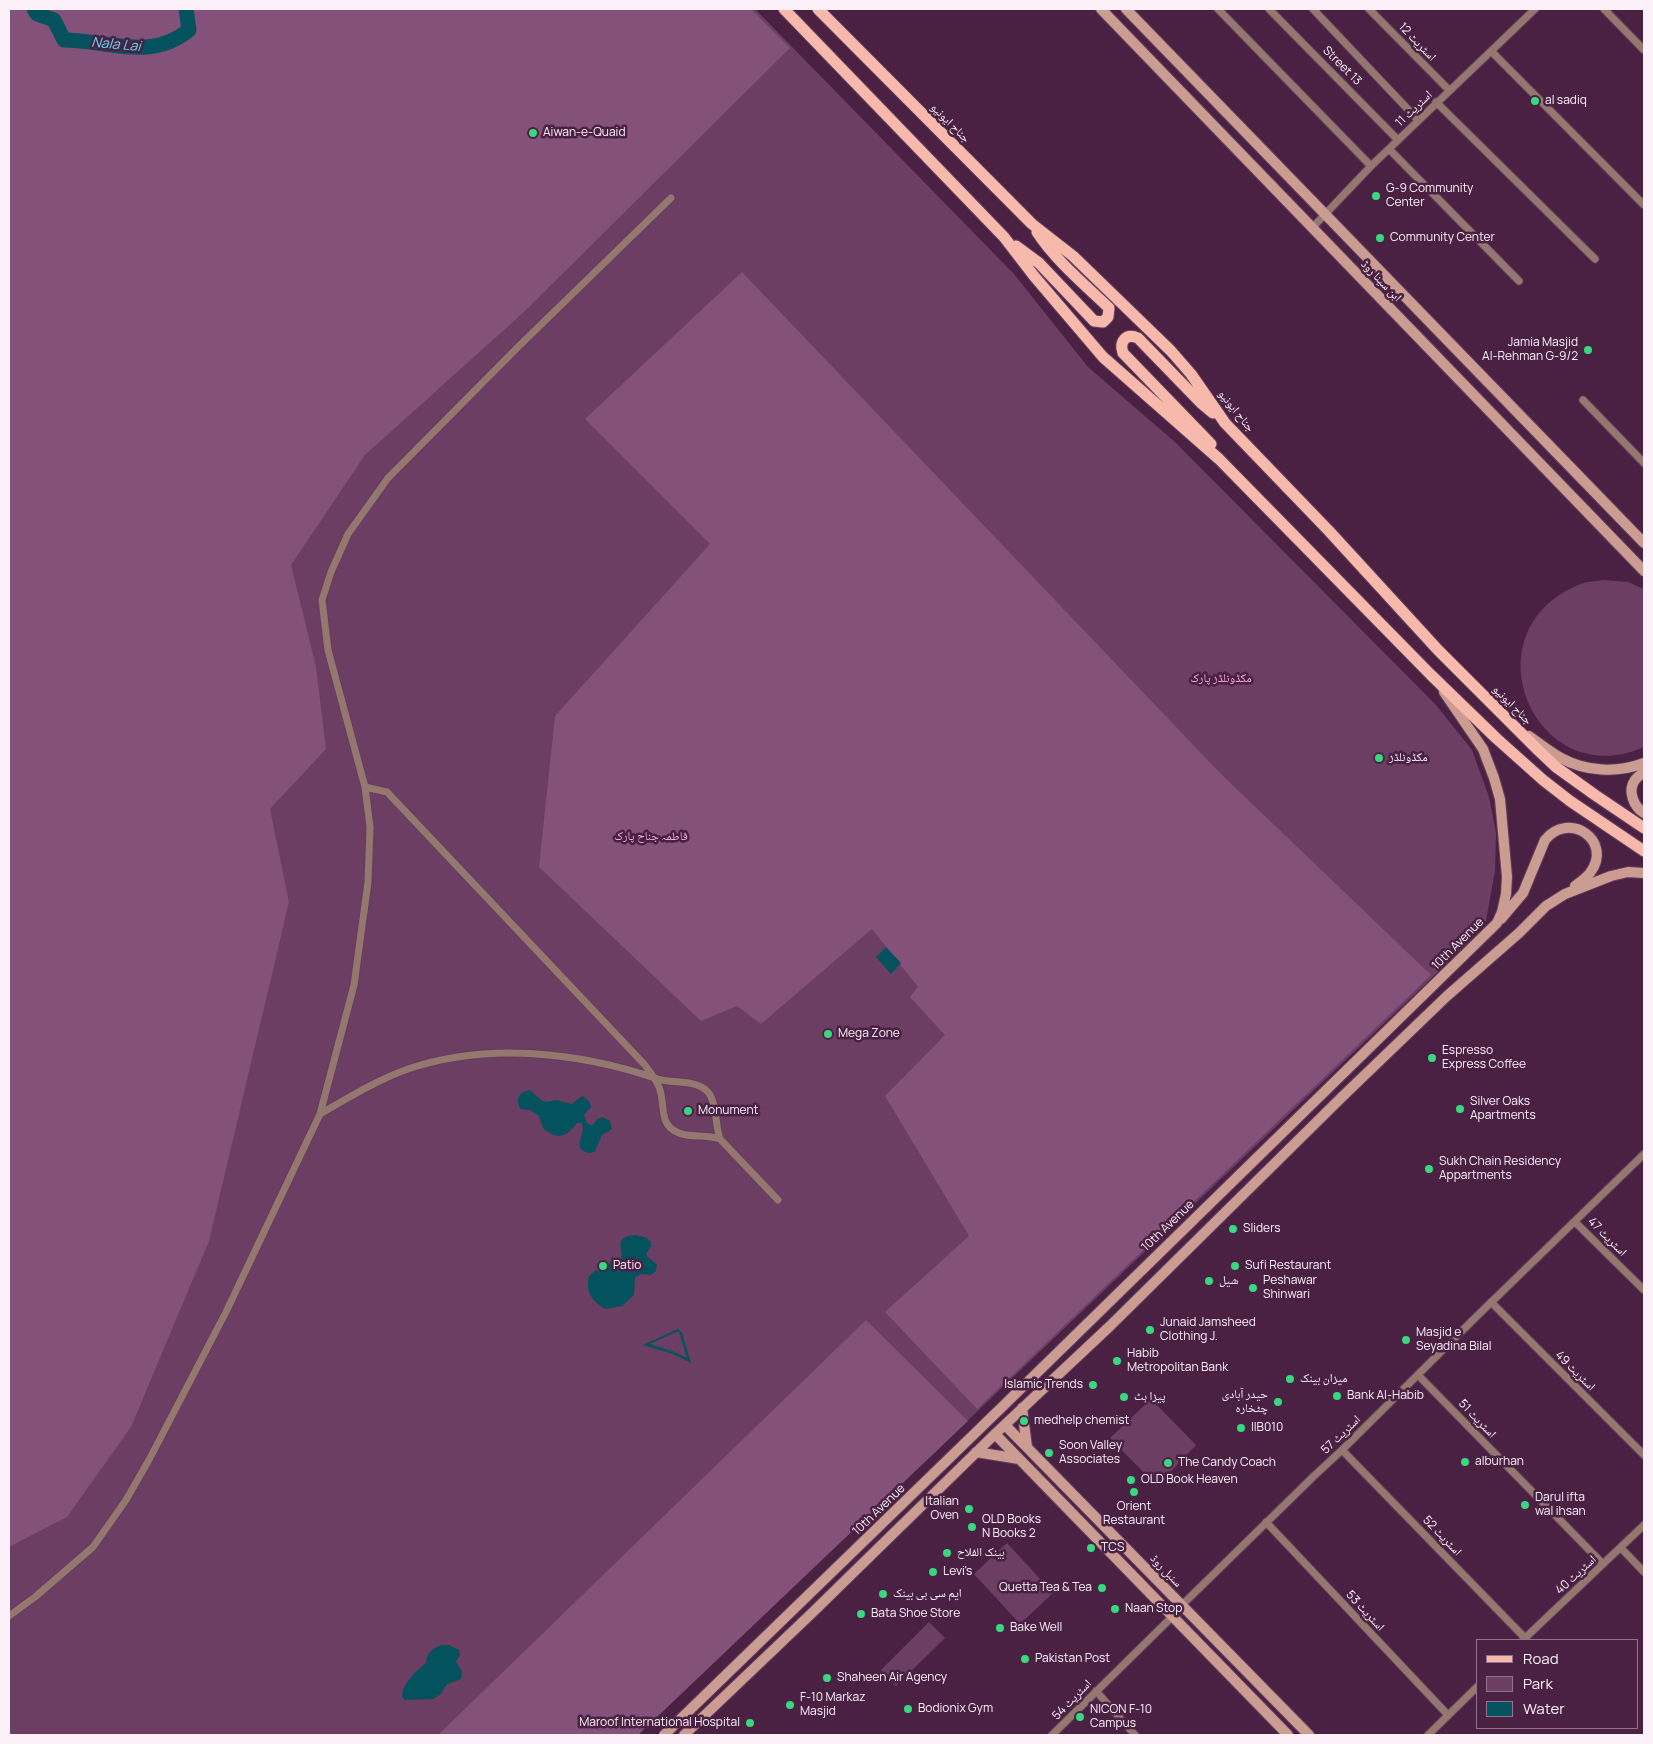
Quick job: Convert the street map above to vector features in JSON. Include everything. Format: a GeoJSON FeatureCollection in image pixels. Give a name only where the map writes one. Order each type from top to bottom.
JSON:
{"type":"FeatureCollection","features":[{"type":"Feature","properties":{"kind":"main road"},"geometry":{"type":"LineString","coordinates":[[784,9],[1004,237],[1034,276],[1103,357],[1219,459],[1431,675],[1496,738],[1543,780],[1644,851]]}},
{"type":"Feature","properties":{"kind":"main road","name":"جناح ایونیو"},"geometry":{"type":"LineString","coordinates":[[818,9],[1032,224],[1073,256],[1171,351],[1225,423],[1329,531],[1438,650],[1510,723],[1556,767],[1641,826]]}},
{"type":"Feature","properties":{"kind":"main road","name":"ابن سینا روڈ"},"geometry":{"type":"LineString","coordinates":[[1101,9],[1644,571]]}},
{"type":"Feature","properties":{"kind":"main road","name":"ابن سینا روڈ"},"geometry":{"type":"LineString","coordinates":[[1126,9],[1644,542]]}},
{"type":"Feature","properties":{"kind":"main road"},"geometry":{"type":"LineString","coordinates":[[1004,237],[1039,264],[1094,321],[1103,322],[1108,318],[1109,308],[1045,244],[1032,224]]}},
{"type":"Feature","properties":{"kind":"main road"},"geometry":{"type":"LineString","coordinates":[[1219,459],[1210,444],[1123,353],[1122,341],[1132,335],[1138,338],[1200,404],[1225,423]]}},
{"type":"Feature","properties":{"kind":"main road","name":"10th Avenue"},"geometry":{"type":"LineString","coordinates":[[664,1735],[1497,923],[1502,912],[1508,877],[1500,799],[1494,778],[1476,738],[1431,675]]}},
{"type":"Feature","properties":{"kind":"main road"},"geometry":{"type":"LineString","coordinates":[[1510,723],[1560,758],[1577,766],[1611,770],[1627,769],[1644,763]]}},
{"type":"Feature","properties":{"kind":"main road"},"geometry":{"type":"LineString","coordinates":[[1644,772],[1635,779],[1631,792],[1635,805],[1644,813]]}},
{"type":"Feature","properties":{"kind":"main road"},"geometry":{"type":"LineString","coordinates":[[684,1735],[976,1452],[1109,1327],[1447,996],[1546,906],[1590,874],[1597,855],[1596,845],[1590,836],[1574,828],[1562,828],[1550,834],[1540,851],[1523,893],[1497,923]]}},
{"type":"Feature","properties":{"kind":"main road"},"geometry":{"type":"LineString","coordinates":[[1565,894],[1611,876],[1628,872],[1644,873]]}},
{"type":"Feature","properties":{"kind":"main road"},"geometry":{"type":"LineString","coordinates":[[1289,1126],[1300,1138]]}},
{"type":"Feature","properties":{"kind":"main road"},"geometry":{"type":"LineString","coordinates":[[1022,1408],[1027,1446]]}},
{"type":"Feature","properties":{"kind":"main road","name":"سنبل روڈ"},"geometry":{"type":"LineString","coordinates":[[1005,1425],[1309,1735]]}},
{"type":"Feature","properties":{"kind":"main road"},"geometry":{"type":"LineString","coordinates":[[995,1434],[1288,1735]]}},
{"type":"Feature","properties":{"kind":"main road"},"geometry":{"type":"LineString","coordinates":[[976,1452],[1019,1459]]}},
{"type":"Feature","properties":{"kind":"main road"},"geometry":{"type":"LineString","coordinates":[[869,1536],[878,1548]]}},
{"type":"Feature","properties":{"kind":"main road"},"geometry":{"type":"LineString","coordinates":[[686,1714],[696,1724]]}},
{"type":"Feature","properties":{"kind":"street"},"geometry":{"type":"LineString","coordinates":[[1218,9],[1371,166]]}},
{"type":"Feature","properties":{"kind":"street","name":"Street 13"},"geometry":{"type":"LineString","coordinates":[[1269,9],[1398,140]]}},
{"type":"Feature","properties":{"kind":"street"},"geometry":{"type":"LineString","coordinates":[[1313,9],[1418,120]]}},
{"type":"Feature","properties":{"kind":"street","name":"اسٹریٹ 12"},"geometry":{"type":"LineString","coordinates":[[1369,9],[1449,90]]}},
{"type":"Feature","properties":{"kind":"street","name":"اسٹریٹ 11"},"geometry":{"type":"LineString","coordinates":[[1312,228],[1436,102],[1535,9]]}},
{"type":"Feature","properties":{"kind":"street"},"geometry":{"type":"LineString","coordinates":[[1604,9],[1644,50]]}},
{"type":"Feature","properties":{"kind":"street"},"geometry":{"type":"LineString","coordinates":[[1490,51],[1644,206]]}},
{"type":"Feature","properties":{"kind":"street"},"geometry":{"type":"LineString","coordinates":[[1436,102],[1595,259]]}},
{"type":"Feature","properties":{"kind":"street"},"geometry":{"type":"LineString","coordinates":[[1389,149],[1519,282]]}},
{"type":"Feature","properties":{"kind":"street"},"geometry":{"type":"LineString","coordinates":[[9,1616],[35,1597],[93,1546],[126,1500],[226,1312],[320,1114],[354,985],[368,882],[370,827],[364,787],[328,650],[322,600],[331,572],[348,534],[388,478],[520,345],[671,198]]}},
{"type":"Feature","properties":{"kind":"street"},"geometry":{"type":"LineString","coordinates":[[1583,400],[1644,463]]}},
{"type":"Feature","properties":{"kind":"street"},"geometry":{"type":"LineString","coordinates":[[364,787],[387,792],[605,1021],[654,1078],[660,1091],[663,1114],[671,1129],[686,1135],[708,1135],[720,1139]]}},
{"type":"Feature","properties":{"kind":"street"},"geometry":{"type":"LineString","coordinates":[[320,1114],[365,1088],[407,1070],[447,1058],[492,1052],[568,1057],[606,1064],[670,1082],[694,1084],[702,1087],[709,1093],[713,1101],[716,1128],[720,1139],[778,1200]]}},
{"type":"Feature","properties":{"kind":"street","name":"اسٹریٹ 57"},"geometry":{"type":"LineString","coordinates":[[1182,1605],[1644,1154]]}},
{"type":"Feature","properties":{"kind":"street","name":"اسٹریٹ 47"},"geometry":{"type":"LineString","coordinates":[[1575,1222],[1644,1290]]}},
{"type":"Feature","properties":{"kind":"street","name":"اسٹریٹ 49"},"geometry":{"type":"LineString","coordinates":[[1491,1302],[1644,1455]]}},
{"type":"Feature","properties":{"kind":"street","name":"اسٹریٹ 51"},"geometry":{"type":"LineString","coordinates":[[1418,1375],[1603,1564]]}},
{"type":"Feature","properties":{"kind":"street","name":"اسٹریٹ 52"},"geometry":{"type":"LineString","coordinates":[[1342,1450],[1524,1639]]}},
{"type":"Feature","properties":{"kind":"street","name":"اسٹریٹ 53"},"geometry":{"type":"LineString","coordinates":[[1266,1522],[1448,1715]]}},
{"type":"Feature","properties":{"kind":"street","name":"اسٹریٹ 40"},"geometry":{"type":"LineString","coordinates":[[1524,1639],[1644,1525]]}},
{"type":"Feature","properties":{"kind":"street"},"geometry":{"type":"LineString","coordinates":[[1620,1548],[1644,1572]]}},
{"type":"Feature","properties":{"kind":"street","name":"اسٹریٹ 54"},"geometry":{"type":"LineString","coordinates":[[1052,1735],[1172,1617]]}},
{"type":"Feature","properties":{"kind":"street"},"geometry":{"type":"LineString","coordinates":[[1428,1735],[1476,1688]]}},
{"type":"Feature","properties":{"kind":"street"},"geometry":{"type":"LineString","coordinates":[[1096,1691],[1135,1735]]}},
{"type":"Feature","properties":{"kind":"green space","name":"فاطمہ جناح پارک"},"geometry":{"type":"Polygon","coordinates":[[[9,9],[755,9],[1014,274],[1088,367],[1175,442],[1436,705],[1472,750],[1489,797],[1496,833],[1495,871],[1486,921],[1477,933],[638,1735],[9,1735],[9,9]]]}},
{"type":"Feature","properties":{"kind":"green space"},"geometry":{"type":"Polygon","coordinates":[[[9,9],[751,9],[790,48],[525,311],[365,455],[291,565],[316,667],[326,749],[270,809],[289,902],[209,1241],[131,1427],[67,1517],[9,1547],[9,9]]]}},
{"type":"Feature","properties":{"kind":"green space"},"geometry":{"type":"Polygon","coordinates":[[[742,272],[1220,773],[1431,975],[977,1409],[885,1312],[969,1236],[885,1096],[945,1035],[910,997],[918,987],[872,929],[761,1024],[737,1006],[701,1021],[539,867],[555,716],[710,544],[585,419],[742,272]]]}},
{"type":"Feature","properties":{"kind":"green space"},"geometry":{"type":"Polygon","coordinates":[[[1604,580],[1628,582],[1644,589],[1644,747],[1606,756],[1572,749],[1546,729],[1528,702],[1521,670],[1525,637],[1544,608],[1578,585],[1604,580]]]}},
{"type":"Feature","properties":{"kind":"green space"},"geometry":{"type":"Polygon","coordinates":[[[866,1320],[968,1421],[638,1735],[438,1735],[866,1320]]]}},
{"type":"Feature","properties":{"kind":"green space"},"geometry":{"type":"Polygon","coordinates":[[[1151,1399],[1196,1445],[1157,1486],[1110,1438],[1151,1399]]]}},
{"type":"Feature","properties":{"kind":"green space"},"geometry":{"type":"Polygon","coordinates":[[[1007,1543],[1053,1593],[1020,1624],[974,1574],[1007,1543]]]}},
{"type":"Feature","properties":{"kind":"green space"},"geometry":{"type":"Polygon","coordinates":[[[929,1622],[945,1638],[896,1686],[881,1670],[929,1622]]]}},
{"type":"Feature","properties":{"kind":"water"},"geometry":{"type":"Polygon","coordinates":[[[886,947],[901,963],[891,974],[876,957],[886,947]]]}},
{"type":"Feature","properties":{"kind":"water"},"geometry":{"type":"Polygon","coordinates":[[[530,1090],[546,1102],[556,1100],[572,1104],[582,1096],[588,1100],[591,1107],[584,1115],[587,1123],[592,1126],[597,1119],[603,1117],[610,1121],[612,1129],[602,1135],[595,1151],[591,1153],[585,1152],[580,1148],[582,1123],[577,1123],[569,1132],[562,1136],[557,1136],[543,1128],[539,1116],[530,1110],[521,1109],[518,1103],[519,1097],[530,1090]]]}},
{"type":"Feature","properties":{"kind":"water"},"geometry":{"type":"Polygon","coordinates":[[[635,1235],[645,1237],[651,1242],[651,1246],[646,1254],[657,1265],[656,1271],[651,1275],[640,1274],[635,1278],[634,1295],[622,1306],[606,1309],[593,1299],[588,1286],[589,1276],[596,1270],[603,1271],[608,1269],[612,1257],[617,1260],[621,1259],[621,1240],[635,1235]]]}},
{"type":"Feature","properties":{"kind":"water"},"geometry":{"type":"Polygon","coordinates":[[[678,1329],[682,1333],[691,1363],[673,1354],[643,1345],[678,1329]],[[676,1332],[650,1344],[687,1358],[679,1332],[676,1332]]]}},
{"type":"Feature","properties":{"kind":"water"},"geometry":{"type":"Polygon","coordinates":[[[443,1645],[449,1645],[459,1650],[460,1655],[456,1662],[462,1671],[461,1679],[447,1684],[441,1694],[433,1699],[404,1700],[402,1696],[407,1682],[426,1663],[431,1651],[443,1645]]]}},
{"type":"Feature","properties":{"kind":"waterway","name":"Nala Lai"},"geometry":{"type":"LineString","coordinates":[[34,9],[37,14],[54,20],[64,40],[128,47],[159,45],[174,40],[189,30],[186,9]]}},
{"type":"Feature","properties":{"kind":"place","name":"al sadiq"},"geometry":{"type":"Point","coordinates":[1535,101]}},
{"type":"Feature","properties":{"kind":"place","name":"Aiwan-e-Quaid"},"geometry":{"type":"Point","coordinates":[533,133]}},
{"type":"Feature","properties":{"kind":"place","name":"G-9 Community Center"},"geometry":{"type":"Point","coordinates":[1376,196]}},
{"type":"Feature","properties":{"kind":"place","name":"Community Center"},"geometry":{"type":"Point","coordinates":[1380,238]}},
{"type":"Feature","properties":{"kind":"place","name":"Jamia Masjid Al-Rehman G-9/2"},"geometry":{"type":"Point","coordinates":[1588,350]}},
{"type":"Feature","properties":{"kind":"place","name":"مکڈونلڈز"},"geometry":{"type":"Point","coordinates":[1379,758]}},
{"type":"Feature","properties":{"kind":"place","name":"Mega Zone"},"geometry":{"type":"Point","coordinates":[828,1034]}},
{"type":"Feature","properties":{"kind":"place","name":"Espresso Express Coffee"},"geometry":{"type":"Point","coordinates":[1432,1058]}},
{"type":"Feature","properties":{"kind":"place","name":"Silver Oaks Apartments"},"geometry":{"type":"Point","coordinates":[1460,1109]}},
{"type":"Feature","properties":{"kind":"place","name":"Monument"},"geometry":{"type":"Point","coordinates":[688,1111]}},
{"type":"Feature","properties":{"kind":"place","name":"Sukh Chain Residency Appartments"},"geometry":{"type":"Point","coordinates":[1429,1169]}},
{"type":"Feature","properties":{"kind":"place","name":"Sliders"},"geometry":{"type":"Point","coordinates":[1233,1229]}},
{"type":"Feature","properties":{"kind":"place","name":"Patio"},"geometry":{"type":"Point","coordinates":[603,1266]}},
{"type":"Feature","properties":{"kind":"place","name":"Sufi Restaurant"},"geometry":{"type":"Point","coordinates":[1235,1266]}},
{"type":"Feature","properties":{"kind":"place","name":"شیل"},"geometry":{"type":"Point","coordinates":[1209,1281]}},
{"type":"Feature","properties":{"kind":"place","name":"Peshawar Shinwari"},"geometry":{"type":"Point","coordinates":[1253,1288]}},
{"type":"Feature","properties":{"kind":"place","name":"Junaid Jamsheed Clothing J."},"geometry":{"type":"Point","coordinates":[1150,1330]}},
{"type":"Feature","properties":{"kind":"place","name":"Masjid e Seyadina Bilal"},"geometry":{"type":"Point","coordinates":[1406,1340]}},
{"type":"Feature","properties":{"kind":"place","name":"Habib Metropolitan Bank"},"geometry":{"type":"Point","coordinates":[1117,1361]}},
{"type":"Feature","properties":{"kind":"place","name":"میزان بینک"},"geometry":{"type":"Point","coordinates":[1290,1379]}},
{"type":"Feature","properties":{"kind":"place","name":"Islamic Trends"},"geometry":{"type":"Point","coordinates":[1093,1385]}},
{"type":"Feature","properties":{"kind":"place","name":"Bank Al-Habib"},"geometry":{"type":"Point","coordinates":[1337,1396]}},
{"type":"Feature","properties":{"kind":"place","name":"پیزا ہٹ"},"geometry":{"type":"Point","coordinates":[1124,1397]}},
{"type":"Feature","properties":{"kind":"place","name":"حیدر آبادی چٹخارہ"},"geometry":{"type":"Point","coordinates":[1278,1402]}},
{"type":"Feature","properties":{"kind":"place","name":"medhelp chemist"},"geometry":{"type":"Point","coordinates":[1024,1421]}},
{"type":"Feature","properties":{"kind":"place","name":"IIB010"},"geometry":{"type":"Point","coordinates":[1241,1428]}},
{"type":"Feature","properties":{"kind":"place","name":"Soon Valley Associates"},"geometry":{"type":"Point","coordinates":[1049,1453]}},
{"type":"Feature","properties":{"kind":"place","name":"alburhan"},"geometry":{"type":"Point","coordinates":[1465,1462]}},
{"type":"Feature","properties":{"kind":"place","name":"The Candy Coach"},"geometry":{"type":"Point","coordinates":[1168,1463]}},
{"type":"Feature","properties":{"kind":"place","name":"OLD Book Heaven"},"geometry":{"type":"Point","coordinates":[1131,1480]}},
{"type":"Feature","properties":{"kind":"place","name":"Orient Restaurant"},"geometry":{"type":"Point","coordinates":[1134,1492]}},
{"type":"Feature","properties":{"kind":"place","name":"Darul ifta wal ihsan"},"geometry":{"type":"Point","coordinates":[1525,1505]}},
{"type":"Feature","properties":{"kind":"place","name":"Italian Oven"},"geometry":{"type":"Point","coordinates":[969,1509]}},
{"type":"Feature","properties":{"kind":"place","name":"OLD Books N Books 2"},"geometry":{"type":"Point","coordinates":[972,1527]}},
{"type":"Feature","properties":{"kind":"place","name":"TCS"},"geometry":{"type":"Point","coordinates":[1091,1548]}},
{"type":"Feature","properties":{"kind":"place","name":"بینک الفلاح"},"geometry":{"type":"Point","coordinates":[947,1553]}},
{"type":"Feature","properties":{"kind":"place","name":"Levi's"},"geometry":{"type":"Point","coordinates":[933,1572]}},
{"type":"Feature","properties":{"kind":"place","name":"Quetta Tea & Tea"},"geometry":{"type":"Point","coordinates":[1102,1588]}},
{"type":"Feature","properties":{"kind":"place","name":"ایم سی بی بینک"},"geometry":{"type":"Point","coordinates":[883,1594]}},
{"type":"Feature","properties":{"kind":"place","name":"Naan Stop"},"geometry":{"type":"Point","coordinates":[1115,1609]}},
{"type":"Feature","properties":{"kind":"place","name":"Bata Shoe Store"},"geometry":{"type":"Point","coordinates":[861,1614]}},
{"type":"Feature","properties":{"kind":"place","name":"Bake Well"},"geometry":{"type":"Point","coordinates":[1000,1628]}},
{"type":"Feature","properties":{"kind":"place","name":"Pakistan Post"},"geometry":{"type":"Point","coordinates":[1025,1659]}},
{"type":"Feature","properties":{"kind":"place","name":"Shaheen Air Agency"},"geometry":{"type":"Point","coordinates":[827,1678]}},
{"type":"Feature","properties":{"kind":"place","name":"F-10 Markaz Masjid"},"geometry":{"type":"Point","coordinates":[790,1705]}},
{"type":"Feature","properties":{"kind":"place","name":"Bodionix Gym"},"geometry":{"type":"Point","coordinates":[908,1709]}},
{"type":"Feature","properties":{"kind":"place","name":"NICON F-10 Campus"},"geometry":{"type":"Point","coordinates":[1080,1717]}},
{"type":"Feature","properties":{"kind":"place","name":"Maroof International Hospital"},"geometry":{"type":"Point","coordinates":[750,1723]}},
{"type":"Feature","properties":{"kind":"park label","name":"مکڈونلڈز پارک"},"geometry":{"type":"Point","coordinates":[1221,679]}}]}
